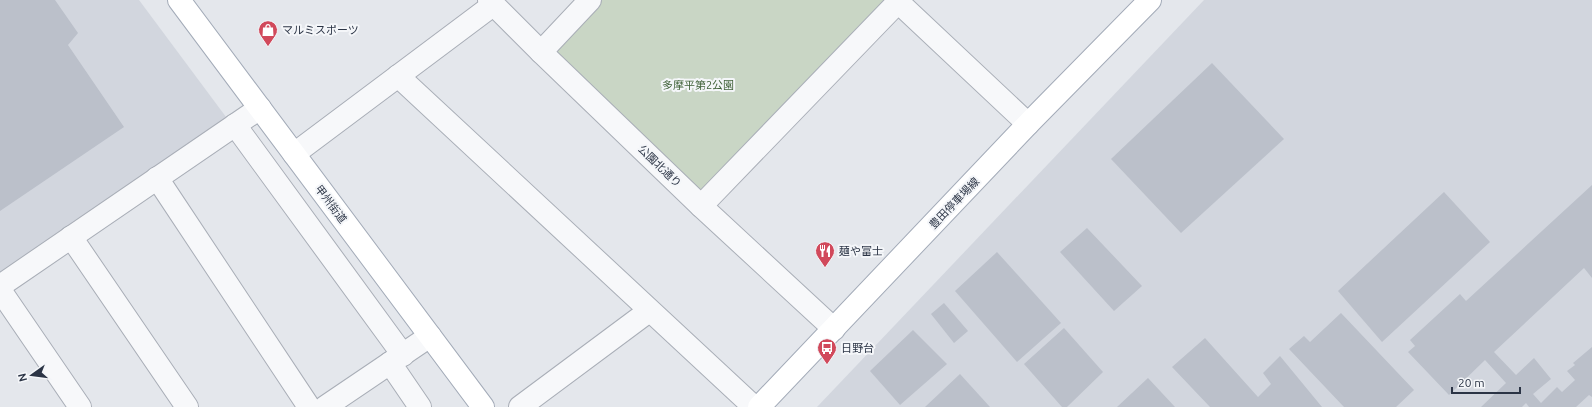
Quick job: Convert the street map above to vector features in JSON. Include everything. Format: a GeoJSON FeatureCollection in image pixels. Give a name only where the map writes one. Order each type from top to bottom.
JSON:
{"type":"FeatureCollection","features":[{"type":"Feature","properties":{"kind":"main road","name":"甲州街道"},"geometry":{"type":"LineString","coordinates":[[179,0],[483,407]]}},
{"type":"Feature","properties":{"kind":"main road","name":"豊田停車場線"},"geometry":{"type":"LineString","coordinates":[[759,407],[1028,124],[1150,0]]}},
{"type":"Feature","properties":{"kind":"street"},"geometry":{"type":"LineString","coordinates":[[541,52],[590,0]]}},
{"type":"Feature","properties":{"kind":"street"},"geometry":{"type":"LineString","coordinates":[[701,206],[897,1],[1028,124]]}},
{"type":"Feature","properties":{"kind":"street"},"geometry":{"type":"LineString","coordinates":[[294,154],[398,76],[491,2]]}},
{"type":"Feature","properties":{"kind":"street","name":"公園北通り"},"geometry":{"type":"LineString","coordinates":[[491,2],[701,206],[834,329]]}},
{"type":"Feature","properties":{"kind":"street"},"geometry":{"type":"LineString","coordinates":[[398,76],[754,407]]}},
{"type":"Feature","properties":{"kind":"street"},"geometry":{"type":"LineString","coordinates":[[0,286],[260,108]]}},
{"type":"Feature","properties":{"kind":"street"},"geometry":{"type":"LineString","coordinates":[[235,125],[397,359],[420,407]]}},
{"type":"Feature","properties":{"kind":"street"},"geometry":{"type":"LineString","coordinates":[[157,178],[309,407]]}},
{"type":"Feature","properties":{"kind":"street"},"geometry":{"type":"LineString","coordinates":[[71,237],[187,407]]}},
{"type":"Feature","properties":{"kind":"street"},"geometry":{"type":"LineString","coordinates":[[0,290],[80,407]]}},
{"type":"Feature","properties":{"kind":"street"},"geometry":{"type":"LineString","coordinates":[[520,407],[649,311]]}},
{"type":"Feature","properties":{"kind":"street"},"geometry":{"type":"LineString","coordinates":[[325,407],[430,336]]}},
{"type":"Feature","properties":{"kind":"shaded area"},"geometry":{"type":"Polygon","coordinates":[[[0,0],[139,0],[229,121],[0,278],[0,0]]]}},
{"type":"Feature","properties":{"kind":"shaded area"},"geometry":{"type":"Polygon","coordinates":[[[1204,0],[1592,0],[1592,407],[817,407],[1204,0]]]}},
{"type":"Feature","properties":{"kind":"green space","name":"多摩平第2公園"},"geometry":{"type":"Polygon","coordinates":[[[590,0],[896,0],[701,206],[541,52],[590,0]]]}},
{"type":"Feature","properties":{"kind":"building"},"geometry":{"type":"Polygon","coordinates":[[[0,0],[55,0],[78,33],[68,45],[124,127],[0,211],[0,0]]]}},
{"type":"Feature","properties":{"kind":"building"},"geometry":{"type":"Polygon","coordinates":[[[1212,63],[1284,139],[1181,233],[1111,159],[1212,63]]]}},
{"type":"Feature","properties":{"kind":"building"},"geometry":{"type":"Polygon","coordinates":[[[1592,185],[1592,278],[1584,268],[1494,352],[1516,375],[1534,358],[1551,379],[1533,394],[1541,403],[1557,387],[1562,392],[1575,380],[1567,371],[1575,365],[1573,363],[1592,347],[1592,397],[1589,395],[1576,407],[1529,407],[1526,403],[1522,407],[1481,407],[1506,383],[1485,360],[1449,395],[1408,352],[1415,346],[1410,340],[1460,294],[1466,301],[1592,185]]]}},
{"type":"Feature","properties":{"kind":"building"},"geometry":{"type":"Polygon","coordinates":[[[1444,192],[1490,242],[1382,342],[1338,291],[1444,192]]]}},
{"type":"Feature","properties":{"kind":"building"},"geometry":{"type":"Polygon","coordinates":[[[1087,228],[1142,286],[1114,311],[1060,252],[1087,228]]]}},
{"type":"Feature","properties":{"kind":"building"},"geometry":{"type":"Polygon","coordinates":[[[997,252],[1061,323],[1017,362],[955,291],[997,252]]]}},
{"type":"Feature","properties":{"kind":"building"},"geometry":{"type":"Polygon","coordinates":[[[944,303],[968,331],[954,343],[931,314],[944,303]]]}},
{"type":"Feature","properties":{"kind":"building"},"geometry":{"type":"Polygon","coordinates":[[[1341,313],[1414,390],[1396,407],[1344,407],[1289,349],[1304,336],[1310,342],[1341,313]]]}},
{"type":"Feature","properties":{"kind":"building"},"geometry":{"type":"Polygon","coordinates":[[[1064,328],[1103,372],[1067,407],[1062,407],[1024,364],[1064,328]]]}},
{"type":"Feature","properties":{"kind":"building"},"geometry":{"type":"Polygon","coordinates":[[[913,330],[947,364],[900,405],[870,371],[913,330]]]}},
{"type":"Feature","properties":{"kind":"building"},"geometry":{"type":"Polygon","coordinates":[[[1205,338],[1258,397],[1271,384],[1263,373],[1280,356],[1322,407],[1210,407],[1172,367],[1205,338]]]}},
{"type":"Feature","properties":{"kind":"building"},"geometry":{"type":"Polygon","coordinates":[[[960,374],[990,407],[925,407],[960,374]]]}},
{"type":"Feature","properties":{"kind":"building"},"geometry":{"type":"Polygon","coordinates":[[[1148,378],[1175,407],[1117,407],[1148,378]]]}},
{"type":"Feature","properties":{"kind":"place","name":"マルミスポーツ"},"geometry":{"type":"Point","coordinates":[268,47]}},
{"type":"Feature","properties":{"kind":"place","name":"麺や富士"},"geometry":{"type":"Point","coordinates":[825,268]}},
{"type":"Feature","properties":{"kind":"place","name":"日野台"},"geometry":{"type":"Point","coordinates":[827,365]}}]}
